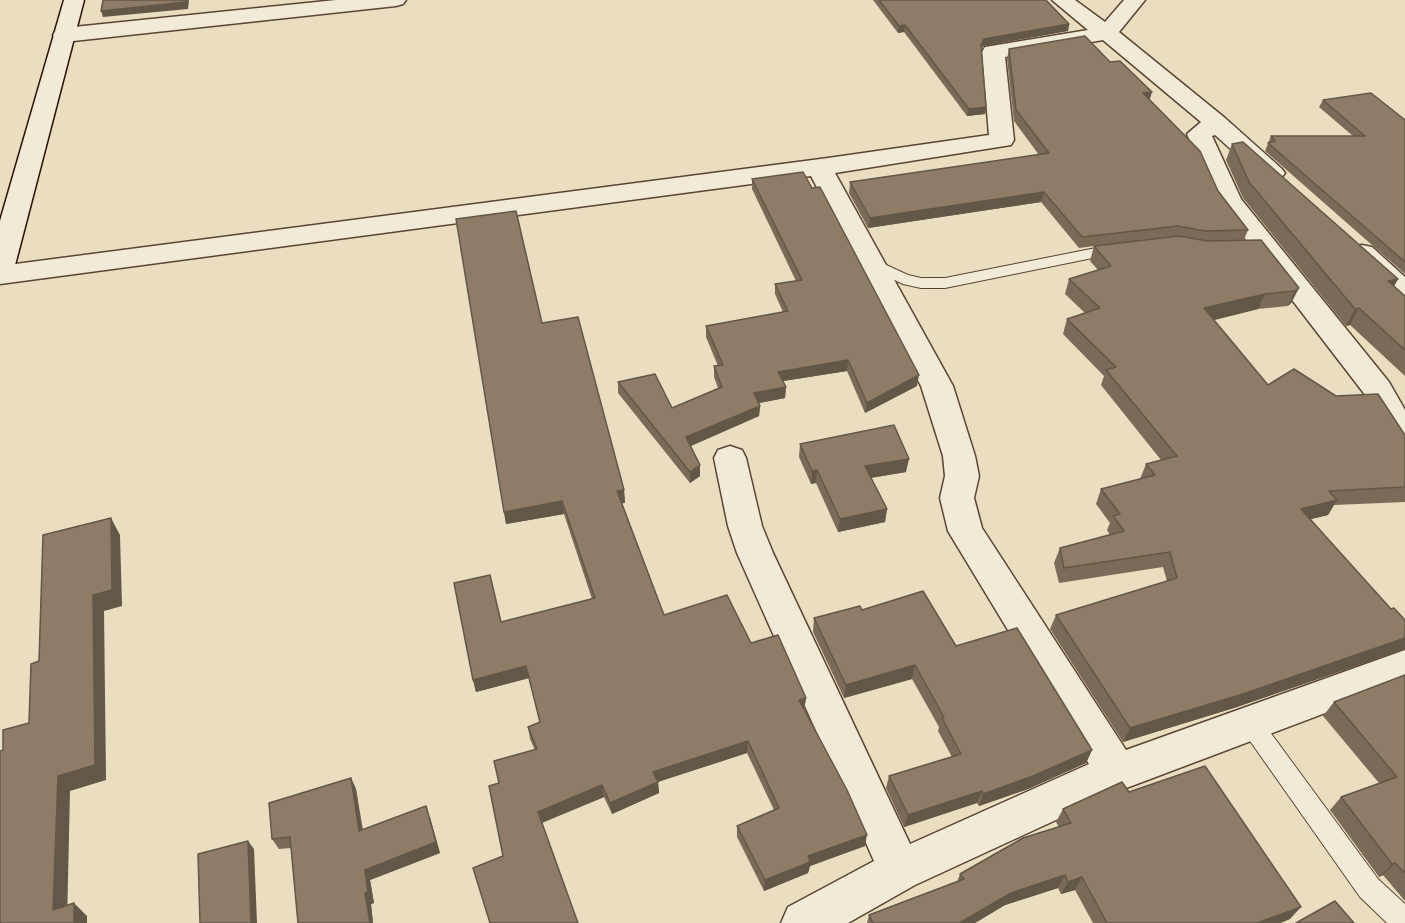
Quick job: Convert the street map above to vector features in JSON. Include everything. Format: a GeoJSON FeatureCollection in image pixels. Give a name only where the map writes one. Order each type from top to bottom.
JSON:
{"type":"FeatureCollection","features":[{"type":"Feature","properties":{"kind":"street"},"geometry":{"type":"LineString","coordinates":[[0,268],[74,0]]}},
{"type":"Feature","properties":{"kind":"street"},"geometry":{"type":"LineString","coordinates":[[64,35],[396,0]]}},
{"type":"Feature","properties":{"kind":"street"},"geometry":{"type":"LineString","coordinates":[[1062,0],[1107,33],[1216,123],[1293,192]]}},
{"type":"Feature","properties":{"kind":"street"},"geometry":{"type":"LineString","coordinates":[[0,275],[819,167],[1002,140],[993,52],[1107,33],[1135,0]]}},
{"type":"Feature","properties":{"kind":"street"},"geometry":{"type":"LineString","coordinates":[[1216,123],[1199,134],[1229,201],[1253,246],[1378,390],[1405,438]]}},
{"type":"Feature","properties":{"kind":"street"},"geometry":{"type":"LineString","coordinates":[[819,167],[937,386],[962,476],[957,498],[965,531],[1117,772]]}},
{"type":"Feature","properties":{"kind":"street"},"geometry":{"type":"LineString","coordinates":[[1345,238],[1405,292]]}},
{"type":"Feature","properties":{"kind":"street"},"geometry":{"type":"LineString","coordinates":[[730,458],[746,526],[755,553],[900,870]]}},
{"type":"Feature","properties":{"kind":"street"},"geometry":{"type":"LineString","coordinates":[[804,923],[900,870],[1117,772],[1405,666]]}},
{"type":"Feature","properties":{"kind":"lane"},"geometry":{"type":"LineString","coordinates":[[874,269],[882,268],[903,279],[921,283],[945,283],[1085,254],[1128,248]]}},
{"type":"Feature","properties":{"kind":"lane"},"geometry":{"type":"LineString","coordinates":[[1251,724],[1369,888],[1405,922]]}},
{"type":"Feature","properties":{"kind":"building"},"geometry":{"type":"Polygon","coordinates":[[[103,0],[186,0],[186,2],[101,11],[103,0]]]}},
{"type":"Feature","properties":{"kind":"building"},"geometry":{"type":"Polygon","coordinates":[[[879,0],[1046,0],[1069,24],[984,39],[981,45],[986,107],[969,109],[905,25],[899,26],[879,0]]]}},
{"type":"Feature","properties":{"kind":"building"},"geometry":{"type":"Polygon","coordinates":[[[1085,36],[1110,62],[1120,61],[1152,92],[1143,93],[1200,151],[1218,191],[1248,230],[1205,231],[1178,226],[1082,237],[1044,192],[870,218],[850,182],[1049,153],[1016,110],[1009,49],[1085,36]]]}},
{"type":"Feature","properties":{"kind":"building"},"geometry":{"type":"Polygon","coordinates":[[[1371,93],[1405,120],[1405,262],[1268,143],[1275,141],[1271,136],[1365,136],[1323,100],[1371,93]]]}},
{"type":"Feature","properties":{"kind":"building"},"geometry":{"type":"Polygon","coordinates":[[[1243,142],[1398,279],[1388,281],[1405,296],[1405,350],[1359,308],[1355,309],[1249,182],[1232,144],[1243,142]]]}},
{"type":"Feature","properties":{"kind":"building"},"geometry":{"type":"Polygon","coordinates":[[[803,172],[812,188],[820,187],[919,375],[867,403],[848,360],[778,372],[786,387],[754,393],[760,406],[686,437],[700,465],[690,472],[618,382],[655,374],[672,408],[722,387],[714,366],[723,365],[706,326],[788,311],[775,284],[802,280],[752,179],[803,172]]]}},
{"type":"Feature","properties":{"kind":"building"},"geometry":{"type":"Polygon","coordinates":[[[516,211],[542,323],[578,317],[624,490],[617,491],[664,615],[727,595],[751,643],[778,635],[806,698],[799,700],[847,790],[867,835],[808,856],[810,862],[765,880],[737,826],[779,808],[748,741],[653,772],[658,782],[610,803],[602,785],[538,812],[578,923],[490,923],[473,868],[503,856],[489,786],[499,783],[494,761],[537,749],[528,727],[540,722],[526,666],[473,680],[454,583],[490,575],[501,622],[595,598],[562,501],[504,512],[456,219],[516,211]]]}},
{"type":"Feature","properties":{"kind":"building"},"geometry":{"type":"Polygon","coordinates":[[[1179,236],[1207,241],[1261,240],[1299,288],[1295,291],[1265,294],[1204,308],[1268,385],[1294,369],[1336,396],[1378,394],[1405,435],[1405,487],[1329,491],[1337,500],[1301,509],[1391,609],[1394,608],[1405,620],[1405,638],[1243,694],[1130,728],[1056,615],[1177,578],[1170,552],[1064,568],[1060,548],[1124,531],[1113,516],[1120,514],[1101,489],[1155,475],[1146,464],[1177,456],[1106,370],[1116,367],[1067,319],[1100,308],[1069,279],[1111,266],[1094,246],[1179,236]]]}},
{"type":"Feature","properties":{"kind":"building"},"geometry":{"type":"Polygon","coordinates":[[[894,425],[909,459],[865,466],[887,509],[840,519],[817,470],[812,471],[800,444],[894,425]]]}},
{"type":"Feature","properties":{"kind":"building"},"geometry":{"type":"Polygon","coordinates":[[[111,518],[112,590],[93,595],[95,765],[58,776],[53,910],[74,903],[74,923],[0,923],[0,751],[3,750],[3,730],[29,723],[31,664],[39,661],[43,535],[111,518]]]}},
{"type":"Feature","properties":{"kind":"building"},"geometry":{"type":"Polygon","coordinates":[[[923,591],[956,646],[1017,628],[1092,750],[1033,776],[983,794],[982,791],[908,815],[889,776],[961,754],[942,718],[944,717],[915,665],[846,685],[814,618],[860,606],[862,610],[923,591]]]}},
{"type":"Feature","properties":{"kind":"building"},"geometry":{"type":"Polygon","coordinates":[[[1405,675],[1405,873],[1395,863],[1392,864],[1341,797],[1397,777],[1334,702],[1405,675]]]}},
{"type":"Feature","properties":{"kind":"building"},"geometry":{"type":"Polygon","coordinates":[[[1205,766],[1301,907],[1257,923],[1107,923],[1082,877],[1068,882],[1065,875],[1011,893],[962,923],[873,923],[869,915],[964,879],[960,874],[1023,838],[1071,823],[1063,809],[1122,782],[1129,792],[1205,766]]]}},
{"type":"Feature","properties":{"kind":"building"},"geometry":{"type":"Polygon","coordinates":[[[351,778],[359,831],[426,806],[436,842],[365,870],[368,892],[365,893],[370,923],[298,923],[290,837],[272,839],[269,803],[351,778]]]}},
{"type":"Feature","properties":{"kind":"building"},"geometry":{"type":"Polygon","coordinates":[[[248,841],[251,923],[200,923],[198,854],[248,841]]]}},
{"type":"Feature","properties":{"kind":"building"},"geometry":{"type":"Polygon","coordinates":[[[1335,901],[1354,923],[1296,923],[1335,901]]]}}]}
